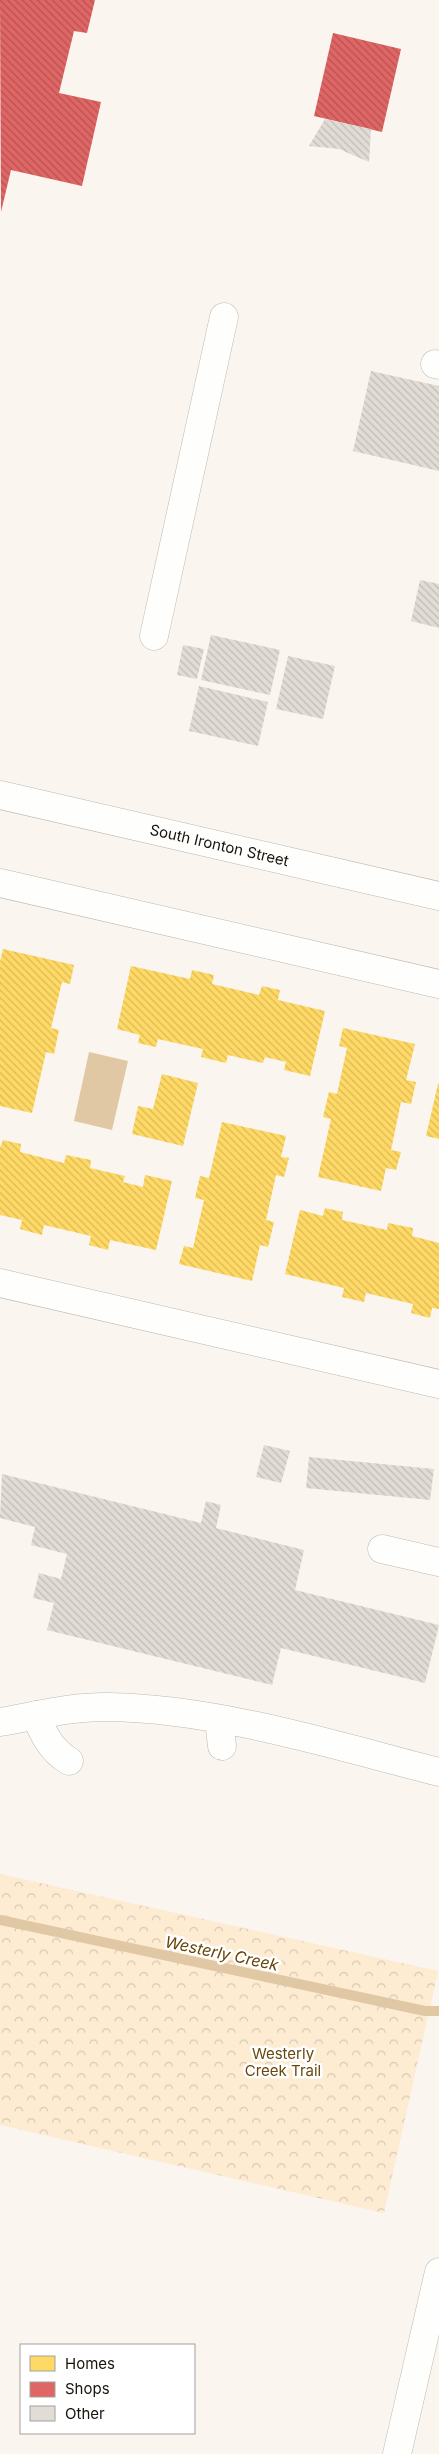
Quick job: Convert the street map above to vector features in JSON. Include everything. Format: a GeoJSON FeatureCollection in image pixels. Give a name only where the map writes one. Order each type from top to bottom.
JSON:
{"type":"FeatureCollection","features":[{"type":"Feature","properties":{"kind":"street"},"geometry":{"type":"LineString","coordinates":[[154,636],[224,317]]}},
{"type":"Feature","properties":{"kind":"street","name":"South Ironton Street"},"geometry":{"type":"LineString","coordinates":[[0,795],[439,896]]}},
{"type":"Feature","properties":{"kind":"street"},"geometry":{"type":"LineString","coordinates":[[0,884],[439,984]]}},
{"type":"Feature","properties":{"kind":"street"},"geometry":{"type":"LineString","coordinates":[[0,1283],[439,1384]]}},
{"type":"Feature","properties":{"kind":"street"},"geometry":{"type":"LineString","coordinates":[[382,1549],[439,1562]]}},
{"type":"Feature","properties":{"kind":"street"},"geometry":{"type":"LineString","coordinates":[[0,1722],[36,1715],[107,1707],[164,1711],[221,1733],[263,1728],[439,1772]]}},
{"type":"Feature","properties":{"kind":"street"},"geometry":{"type":"LineString","coordinates":[[36,1715],[51,1746],[58,1755],[69,1761]]}},
{"type":"Feature","properties":{"kind":"street"},"geometry":{"type":"LineString","coordinates":[[397,2454],[439,2272]]}},
{"type":"Feature","properties":{"kind":"green space","name":"Westerly Creek Trail"},"geometry":{"type":"Polygon","coordinates":[[[0,1874],[438,1971],[384,2213],[0,2125],[0,1874]]]}},
{"type":"Feature","properties":{"kind":"shaded area"},"geometry":{"type":"Polygon","coordinates":[[[89,1052],[128,1061],[112,1130],[74,1121],[89,1052]]]}},
{"type":"Feature","properties":{"kind":"building: Homes"},"geometry":{"type":"Polygon","coordinates":[[[3,949],[74,965],[70,984],[62,982],[51,1028],[59,1030],[54,1054],[46,1052],[32,1113],[0,1106],[0,962],[3,949]]]}},
{"type":"Feature","properties":{"kind":"building: Homes"},"geometry":{"type":"Polygon","coordinates":[[[131,966],[190,979],[192,970],[214,975],[212,984],[259,995],[262,986],[280,990],[278,1000],[325,1011],[310,1076],[284,1070],[286,1062],[265,1057],[263,1063],[228,1055],[226,1063],[201,1057],[203,1049],[158,1039],[156,1047],[138,1043],[140,1035],[117,1029],[131,966]]]}},
{"type":"Feature","properties":{"kind":"building: Homes"},"geometry":{"type":"Polygon","coordinates":[[[343,1028],[415,1044],[406,1080],[416,1082],[411,1104],[401,1102],[391,1150],[401,1152],[396,1170],[386,1168],[381,1191],[318,1177],[331,1119],[323,1117],[329,1092],[337,1094],[347,1048],[339,1046],[343,1028]]]}},
{"type":"Feature","properties":{"kind":"building: Homes"},"geometry":{"type":"Polygon","coordinates":[[[162,1074],[198,1083],[183,1146],[132,1134],[138,1106],[153,1109],[162,1074]]]}},
{"type":"Feature","properties":{"kind":"building: Homes"},"geometry":{"type":"Polygon","coordinates":[[[439,1084],[439,1139],[426,1136],[439,1084]]]}},
{"type":"Feature","properties":{"kind":"building: Homes"},"geometry":{"type":"Polygon","coordinates":[[[222,1122],[286,1136],[281,1157],[289,1158],[284,1177],[276,1175],[266,1220],[274,1222],[268,1247],[260,1245],[252,1281],[179,1264],[184,1246],[193,1248],[204,1200],[195,1198],[200,1176],[209,1178],[222,1122]]]}},
{"type":"Feature","properties":{"kind":"building: Homes"},"geometry":{"type":"Polygon","coordinates":[[[3,1140],[21,1144],[20,1152],[64,1163],[66,1155],[91,1160],[90,1168],[125,1176],[123,1182],[143,1187],[145,1175],[172,1181],[156,1250],[110,1240],[108,1250],[89,1245],[91,1236],[44,1225],[42,1235],[20,1229],[22,1220],[0,1215],[0,1148],[3,1140]]]}},
{"type":"Feature","properties":{"kind":"building: Homes"},"geometry":{"type":"Polygon","coordinates":[[[325,1208],[343,1212],[342,1220],[387,1230],[388,1223],[413,1228],[412,1236],[439,1243],[439,1309],[432,1308],[430,1318],[411,1313],[413,1304],[366,1293],[364,1302],[342,1297],[344,1288],[285,1274],[300,1210],[323,1216],[325,1208]]]}},
{"type":"Feature","properties":{"kind":"building: Shops"},"geometry":{"type":"Polygon","coordinates":[[[0,0],[95,0],[87,33],[74,31],[59,93],[101,102],[82,186],[11,170],[1,212],[0,0]]]}},
{"type":"Feature","properties":{"kind":"building: Shops"},"geometry":{"type":"Polygon","coordinates":[[[333,33],[401,49],[382,132],[314,116],[333,33]]]}},
{"type":"Feature","properties":{"kind":"building: Other"},"geometry":{"type":"Polygon","coordinates":[[[325,119],[371,129],[369,162],[339,149],[309,146],[325,119]]]}},
{"type":"Feature","properties":{"kind":"building: Other"},"geometry":{"type":"Polygon","coordinates":[[[371,371],[439,386],[439,471],[353,451],[371,371]]]}},
{"type":"Feature","properties":{"kind":"building: Other"},"geometry":{"type":"Polygon","coordinates":[[[420,580],[439,584],[439,628],[411,621],[420,580]]]}},
{"type":"Feature","properties":{"kind":"building: Other"},"geometry":{"type":"Polygon","coordinates":[[[211,635],[280,650],[270,695],[201,680],[211,635]]]}},
{"type":"Feature","properties":{"kind":"building: Other"},"geometry":{"type":"Polygon","coordinates":[[[183,645],[204,649],[197,679],[177,675],[183,645]]]}},
{"type":"Feature","properties":{"kind":"building: Other"},"geometry":{"type":"Polygon","coordinates":[[[288,656],[335,666],[323,719],[276,709],[288,656]]]}},
{"type":"Feature","properties":{"kind":"building: Other"},"geometry":{"type":"Polygon","coordinates":[[[199,686],[268,702],[258,746],[189,731],[199,686]]]}},
{"type":"Feature","properties":{"kind":"building: Other"},"geometry":{"type":"Polygon","coordinates":[[[264,1445],[290,1451],[281,1483],[256,1477],[264,1445]]]}},
{"type":"Feature","properties":{"kind":"building: Other"},"geometry":{"type":"Polygon","coordinates":[[[309,1457],[434,1469],[430,1500],[306,1488],[309,1457]]]}},
{"type":"Feature","properties":{"kind":"building: Other"},"geometry":{"type":"Polygon","coordinates":[[[2,1474],[201,1523],[206,1501],[221,1505],[216,1528],[304,1550],[295,1590],[439,1625],[425,1683],[281,1648],[272,1685],[47,1630],[54,1603],[33,1598],[39,1573],[61,1579],[67,1554],[31,1545],[35,1527],[0,1518],[2,1474]]]}},
{"type":"Feature","properties":{"kind":"waterway","name":"Westerly Creek"},"geometry":{"type":"LineString","coordinates":[[0,1920],[425,2011],[439,2011]]}}]}
